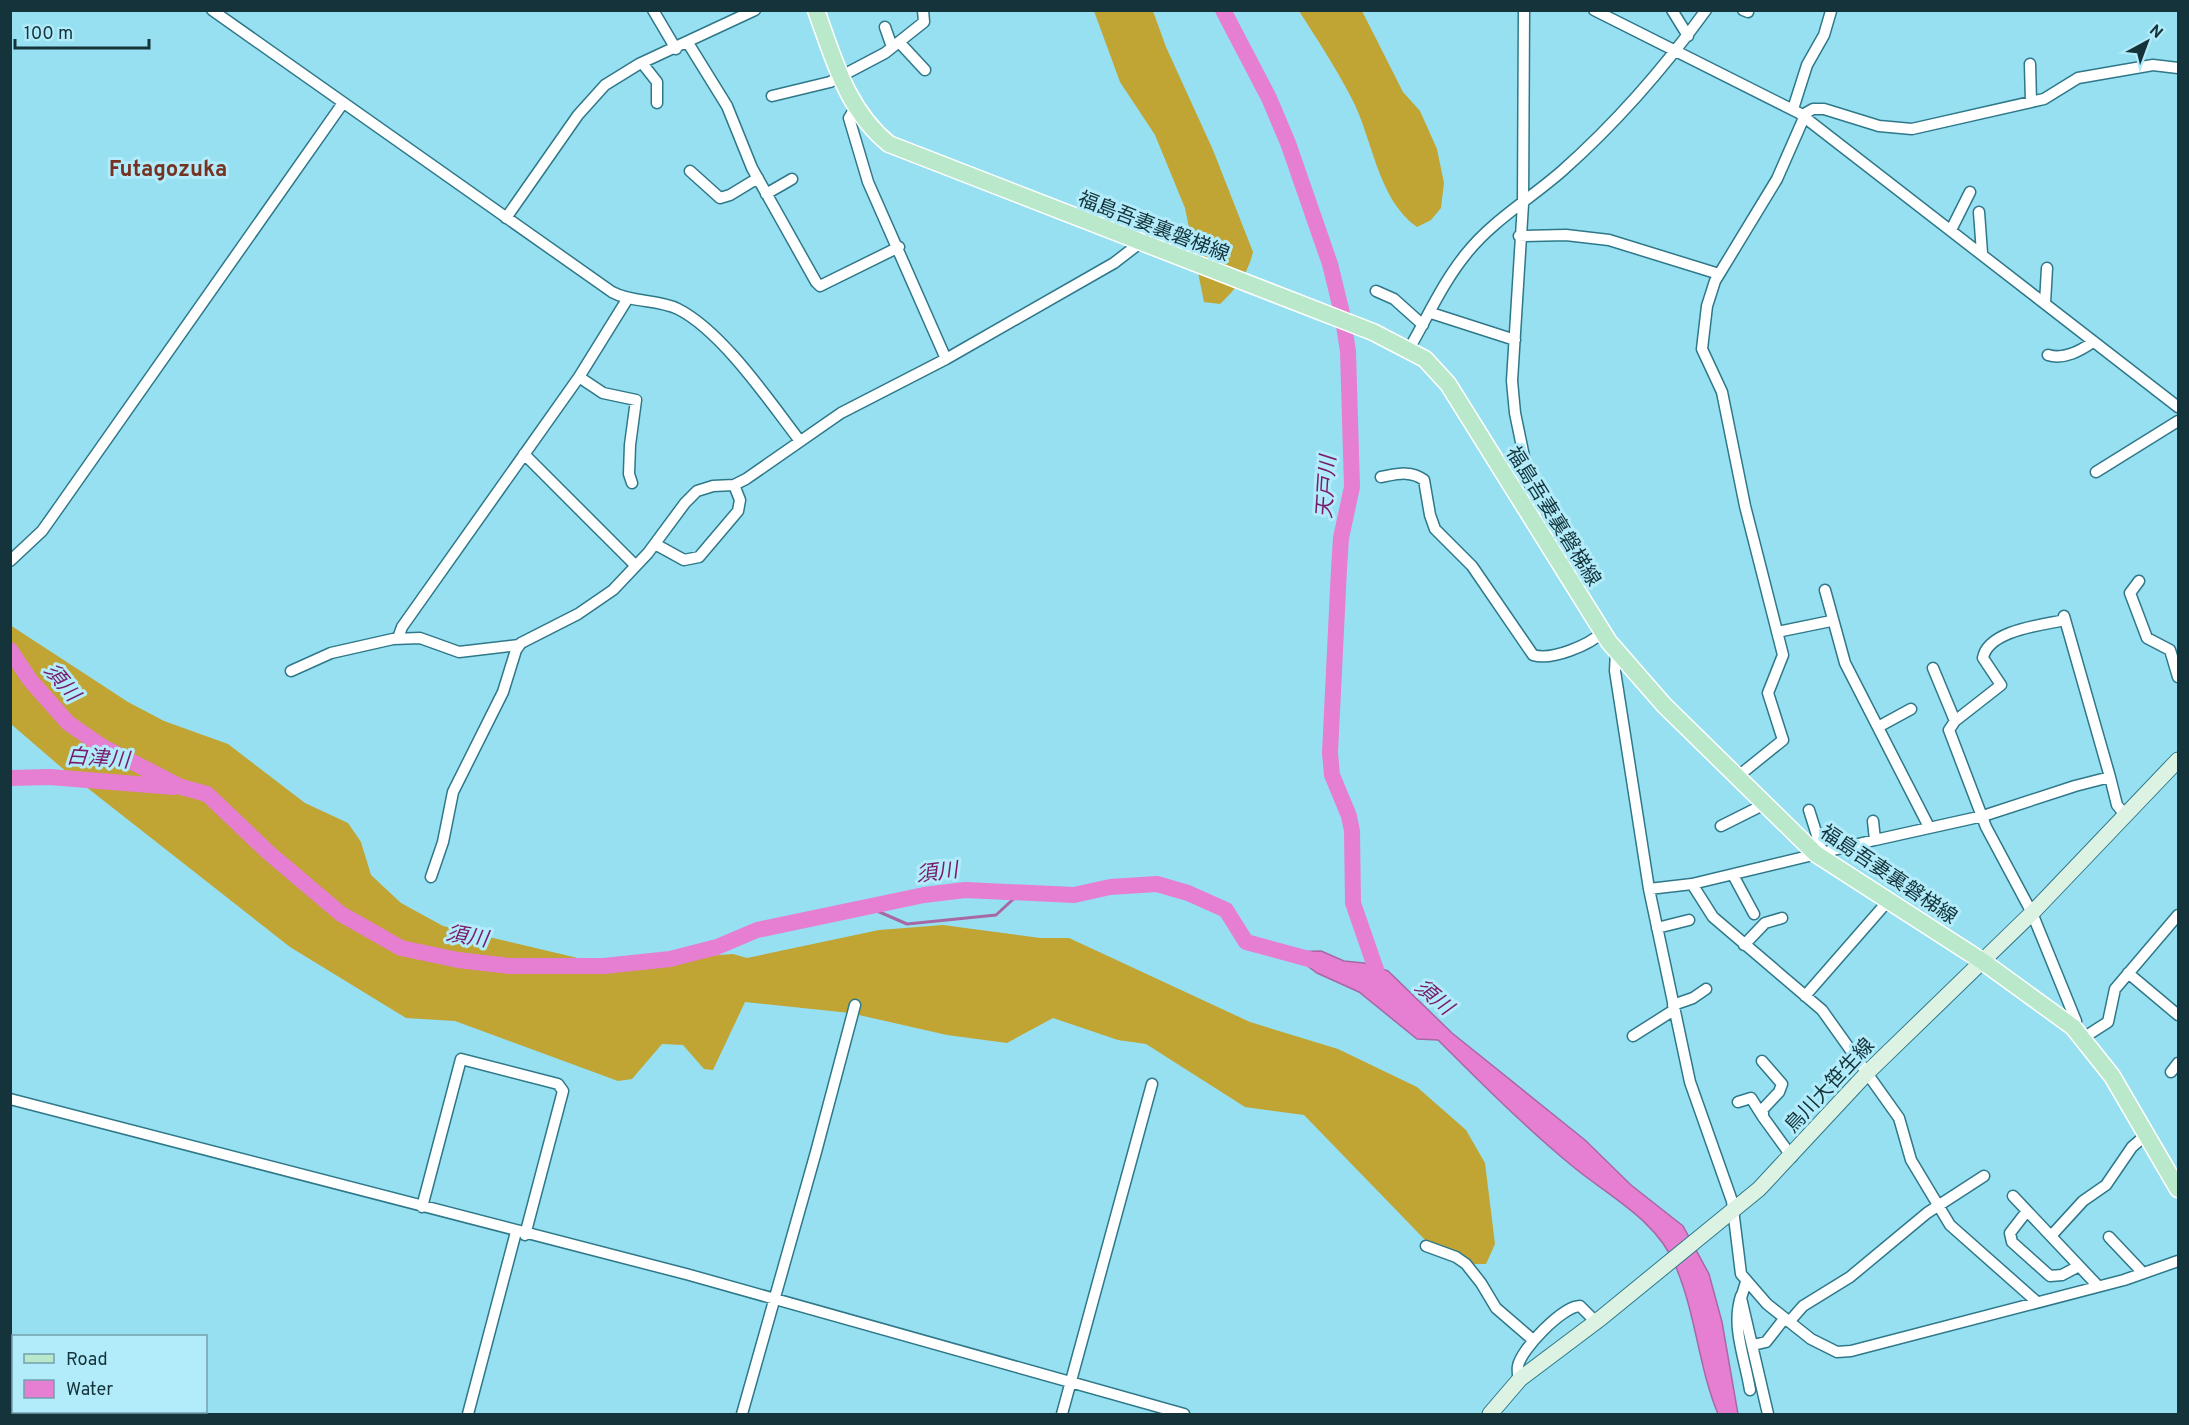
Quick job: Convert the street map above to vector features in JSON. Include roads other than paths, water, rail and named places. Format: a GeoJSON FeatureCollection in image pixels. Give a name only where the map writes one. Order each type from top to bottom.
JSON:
{"type":"FeatureCollection","features":[{"type":"Feature","properties":{"kind":"main road","name":"福島吾妻裏磐梯線"},"geometry":{"type":"LineString","coordinates":[[816,10],[840,76],[855,108],[872,131],[897,148],[1277,297],[1373,332],[1409,349],[1431,364],[1448,384],[1537,530],[1603,632],[1616,651],[1664,705],[1765,804],[1819,853],[1888,901],[1982,961],[2078,1032],[2112,1077],[2178,1189]]}},
{"type":"Feature","properties":{"kind":"street"},"geometry":{"type":"LineString","coordinates":[[212,10],[612,292],[628,298],[672,307],[695,321],[734,358],[800,441]]}},
{"type":"Feature","properties":{"kind":"street"},"geometry":{"type":"LineString","coordinates":[[652,10],[676,49]]}},
{"type":"Feature","properties":{"kind":"street"},"geometry":{"type":"LineString","coordinates":[[506,218],[588,102],[605,85],[642,63],[676,49],[738,15],[755,10]]}},
{"type":"Feature","properties":{"kind":"street"},"geometry":{"type":"LineString","coordinates":[[772,96],[830,82],[896,45],[924,22],[923,10]]}},
{"type":"Feature","properties":{"kind":"street"},"geometry":{"type":"LineString","coordinates":[[1524,10],[1523,204],[1519,236],[1513,399],[1538,520],[1537,530]]}},
{"type":"Feature","properties":{"kind":"street"},"geometry":{"type":"LineString","coordinates":[[1594,10],[1804,116],[2178,407]]}},
{"type":"Feature","properties":{"kind":"street"},"geometry":{"type":"LineString","coordinates":[[1672,10],[1688,36]]}},
{"type":"Feature","properties":{"kind":"street"},"geometry":{"type":"LineString","coordinates":[[1409,349],[1470,248],[1497,222],[1523,204],[1584,150],[1677,50],[1706,10]]}},
{"type":"Feature","properties":{"kind":"street"},"geometry":{"type":"LineString","coordinates":[[1793,109],[1807,65],[1826,29],[1831,11]]}},
{"type":"Feature","properties":{"kind":"street"},"geometry":{"type":"LineString","coordinates":[[885,27],[896,45],[925,70]]}},
{"type":"Feature","properties":{"kind":"street"},"geometry":{"type":"LineString","coordinates":[[688,43],[727,106],[742,149],[820,286],[898,247]]}},
{"type":"Feature","properties":{"kind":"street"},"geometry":{"type":"LineString","coordinates":[[642,63],[657,82],[657,103]]}},
{"type":"Feature","properties":{"kind":"street"},"geometry":{"type":"LineString","coordinates":[[2030,64],[2031,102]]}},
{"type":"Feature","properties":{"kind":"street"},"geometry":{"type":"LineString","coordinates":[[1737,777],[1783,740],[1768,693],[1783,655],[1745,506],[1722,392],[1702,349],[1707,306],[1719,274],[1777,179],[1804,116],[1810,110],[1824,109],[1879,126],[1906,129],[2049,97],[2078,78],[2153,64],[2178,68]]}},
{"type":"Feature","properties":{"kind":"street"},"geometry":{"type":"LineString","coordinates":[[10,561],[42,531],[343,103]]}},
{"type":"Feature","properties":{"kind":"street"},"geometry":{"type":"LineString","coordinates":[[855,108],[849,118],[868,182],[946,359]]}},
{"type":"Feature","properties":{"kind":"street"},"geometry":{"type":"LineString","coordinates":[[690,171],[720,198],[730,195],[758,178]]}},
{"type":"Feature","properties":{"kind":"street"},"geometry":{"type":"LineString","coordinates":[[766,194],[792,179]]}},
{"type":"Feature","properties":{"kind":"street"},"geometry":{"type":"LineString","coordinates":[[1951,230],[1970,192]]}},
{"type":"Feature","properties":{"kind":"street"},"geometry":{"type":"LineString","coordinates":[[1979,212],[1982,254]]}},
{"type":"Feature","properties":{"kind":"street"},"geometry":{"type":"LineString","coordinates":[[1519,236],[1566,235],[1609,240],[1719,274]]}},
{"type":"Feature","properties":{"kind":"street"},"geometry":{"type":"LineString","coordinates":[[291,671],[331,653],[398,638],[420,638],[459,652],[519,645],[605,597],[655,544],[697,490],[713,486],[734,485],[746,479],[841,413],[946,359],[1114,263],[1140,243]]}},
{"type":"Feature","properties":{"kind":"street"},"geometry":{"type":"LineString","coordinates":[[2045,303],[2047,268]]}},
{"type":"Feature","properties":{"kind":"street"},"geometry":{"type":"LineString","coordinates":[[1376,291],[1394,299],[1424,325]]}},
{"type":"Feature","properties":{"kind":"street"},"geometry":{"type":"LineString","coordinates":[[398,638],[402,627],[579,377],[628,298]]}},
{"type":"Feature","properties":{"kind":"street"},"geometry":{"type":"LineString","coordinates":[[1431,313],[1515,340]]}},
{"type":"Feature","properties":{"kind":"street"},"geometry":{"type":"LineString","coordinates":[[2048,355],[2055,357],[2071,354],[2093,342]]}},
{"type":"Feature","properties":{"kind":"street"},"geometry":{"type":"LineString","coordinates":[[579,377],[603,393],[636,400],[630,445],[629,474],[632,483]]}},
{"type":"Feature","properties":{"kind":"street"},"geometry":{"type":"LineString","coordinates":[[2096,472],[2178,421]]}},
{"type":"Feature","properties":{"kind":"street"},"geometry":{"type":"LineString","coordinates":[[524,454],[636,566]]}},
{"type":"Feature","properties":{"kind":"street"},"geometry":{"type":"LineString","coordinates":[[1381,477],[1405,473],[1417,474],[1424,480],[1435,528],[1472,566],[1533,655],[1544,656],[1575,649],[1595,639],[1603,632]]}},
{"type":"Feature","properties":{"kind":"street"},"geometry":{"type":"LineString","coordinates":[[655,544],[684,560],[699,557],[740,508],[740,500],[734,485]]}},
{"type":"Feature","properties":{"kind":"street"},"geometry":{"type":"LineString","coordinates":[[2139,581],[2130,593],[2147,638],[2169,650],[2178,677]]}},
{"type":"Feature","properties":{"kind":"street"},"geometry":{"type":"LineString","coordinates":[[1824,590],[1831,621],[1845,663],[1929,827]]}},
{"type":"Feature","properties":{"kind":"street"},"geometry":{"type":"LineString","coordinates":[[2126,816],[2116,805],[2064,617],[2005,634],[1987,649],[1983,658],[2001,685],[1955,721],[1949,733],[1983,816],[2032,912],[2075,1013],[2078,1032],[2108,1022],[2113,993],[2178,915]]}},
{"type":"Feature","properties":{"kind":"street"},"geometry":{"type":"LineString","coordinates":[[1777,632],[1831,621]]}},
{"type":"Feature","properties":{"kind":"street"},"geometry":{"type":"LineString","coordinates":[[431,877],[443,842],[453,792],[503,692],[519,645]]}},
{"type":"Feature","properties":{"kind":"street"},"geometry":{"type":"LineString","coordinates":[[1616,651],[1615,671],[1649,889],[1690,1082],[1725,1180],[1733,1211],[1753,1345],[1768,1414]]}},
{"type":"Feature","properties":{"kind":"street"},"geometry":{"type":"LineString","coordinates":[[1934,668],[1955,721]]}},
{"type":"Feature","properties":{"kind":"street"},"geometry":{"type":"LineString","coordinates":[[1878,727],[1911,709]]}},
{"type":"Feature","properties":{"kind":"street","name":"鳥川大笹生線"},"geometry":{"type":"LineString","coordinates":[[1490,1414],[1520,1380],[1733,1211],[1792,1157],[1868,1072],[2032,912],[2177,764]]}},
{"type":"Feature","properties":{"kind":"street"},"geometry":{"type":"LineString","coordinates":[[1649,889],[1692,884],[1983,816],[2074,786],[2110,777]]}},
{"type":"Feature","properties":{"kind":"street"},"geometry":{"type":"LineString","coordinates":[[1721,826],[1765,804]]}},
{"type":"Feature","properties":{"kind":"street"},"geometry":{"type":"LineString","coordinates":[[1809,810],[1819,853]]}},
{"type":"Feature","properties":{"kind":"street"},"geometry":{"type":"LineString","coordinates":[[1873,821],[1875,840]]}},
{"type":"Feature","properties":{"kind":"street"},"geometry":{"type":"LineString","coordinates":[[1733,875],[1754,914]]}},
{"type":"Feature","properties":{"kind":"street"},"geometry":{"type":"LineString","coordinates":[[1692,884],[1713,917],[1822,1010],[1899,1118],[1911,1160],[1950,1225],[2037,1302]]}},
{"type":"Feature","properties":{"kind":"street"},"geometry":{"type":"LineString","coordinates":[[1805,996],[1888,901]]}},
{"type":"Feature","properties":{"kind":"street"},"geometry":{"type":"LineString","coordinates":[[1744,945],[1765,923],[1782,918]]}},
{"type":"Feature","properties":{"kind":"street"},"geometry":{"type":"LineString","coordinates":[[1657,928],[1689,920]]}},
{"type":"Feature","properties":{"kind":"street"},"geometry":{"type":"LineString","coordinates":[[2128,973],[2178,1015]]}},
{"type":"Feature","properties":{"kind":"street"},"geometry":{"type":"LineString","coordinates":[[1633,1036],[1674,1007],[1706,989]]}},
{"type":"Feature","properties":{"kind":"street"},"geometry":{"type":"LineString","coordinates":[[742,1414],[855,1005]]}},
{"type":"Feature","properties":{"kind":"street"},"geometry":{"type":"LineString","coordinates":[[422,1207],[461,1059],[558,1084],[563,1091],[468,1414]]}},
{"type":"Feature","properties":{"kind":"street"},"geometry":{"type":"LineString","coordinates":[[1762,1061],[1782,1084],[1779,1092],[1763,1109],[1763,1117]]}},
{"type":"Feature","properties":{"kind":"street"},"geometry":{"type":"LineString","coordinates":[[1062,1414],[1152,1084]]}},
{"type":"Feature","properties":{"kind":"street"},"geometry":{"type":"LineString","coordinates":[[1738,1102],[1751,1098],[1792,1157]]}},
{"type":"Feature","properties":{"kind":"street"},"geometry":{"type":"LineString","coordinates":[[10,1099],[521,1234],[675,1271],[1184,1414]]}},
{"type":"Feature","properties":{"kind":"street"},"geometry":{"type":"LineString","coordinates":[[2051,1236],[2083,1201],[2106,1185],[2132,1147],[2146,1134]]}},
{"type":"Feature","properties":{"kind":"street"},"geometry":{"type":"LineString","coordinates":[[1753,1345],[1766,1342],[1803,1306],[1850,1277],[1906,1228],[1937,1205],[1984,1176]]}},
{"type":"Feature","properties":{"kind":"street"},"geometry":{"type":"LineString","coordinates":[[2013,1196],[2098,1286]]}},
{"type":"Feature","properties":{"kind":"street"},"geometry":{"type":"LineString","coordinates":[[2027,1211],[2010,1233],[2012,1242],[2050,1276],[2062,1275],[2079,1266]]}},
{"type":"Feature","properties":{"kind":"street"},"geometry":{"type":"LineString","coordinates":[[2109,1237],[2143,1273]]}},
{"type":"Feature","properties":{"kind":"street"},"geometry":{"type":"LineString","coordinates":[[1426,1246],[1456,1257],[1466,1264],[1496,1308],[1533,1340]]}},
{"type":"Feature","properties":{"kind":"street"},"geometry":{"type":"LineString","coordinates":[[1744,1287],[1786,1321],[1837,1352],[1851,1351],[2098,1286],[2178,1261]]}},
{"type":"Feature","properties":{"kind":"street"},"geometry":{"type":"LineString","coordinates":[[1744,1287],[1736,1310],[1738,1333],[1750,1390]]}},
{"type":"Feature","properties":{"kind":"street"},"geometry":{"type":"LineString","coordinates":[[1520,1380],[1517,1367],[1533,1340],[1576,1306],[1583,1308],[1598,1320]]}},
{"type":"Feature","properties":{"kind":"water"},"geometry":{"type":"Polygon","coordinates":[[[1321,951],[1344,961],[1364,963],[1388,971],[1452,1033],[1585,1140],[1631,1185],[1683,1226],[1709,1274],[1722,1322],[1738,1414],[1718,1414],[1711,1396],[1682,1283],[1667,1249],[1656,1234],[1630,1209],[1571,1165],[1536,1135],[1438,1040],[1417,1039],[1359,992],[1317,973],[1289,952],[1321,951]]]}},
{"type":"Feature","properties":{"kind":"waterway","name":"天戸川"},"geometry":{"type":"LineString","coordinates":[[1223,10],[1269,98],[1288,143],[1330,264],[1342,313],[1348,351],[1352,487],[1341,538],[1330,753],[1332,775],[1349,816],[1352,831],[1353,903],[1380,981]]}},
{"type":"Feature","properties":{"kind":"waterway","name":"須川"},"geometry":{"type":"LineString","coordinates":[[10,650],[30,680],[68,723],[103,747],[181,787],[207,794],[269,853],[341,914],[401,948],[458,960],[510,966],[604,966],[670,959],[717,947],[757,930],[924,895],[965,890],[1074,895],[1110,887],[1157,884],[1188,893],[1226,910],[1246,942],[1316,961]]}},
{"type":"Feature","properties":{"kind":"waterway","name":"白津川"},"geometry":{"type":"LineString","coordinates":[[10,778],[50,777],[174,787]]}},
{"type":"Feature","properties":{"kind":"waterway"},"geometry":{"type":"LineString","coordinates":[[868,907],[907,924],[996,915],[1020,893]]}},
{"type":"Feature","properties":{"kind":"district","name":"Futagozuka"},"geometry":{"type":"Point","coordinates":[168,168]}}]}
